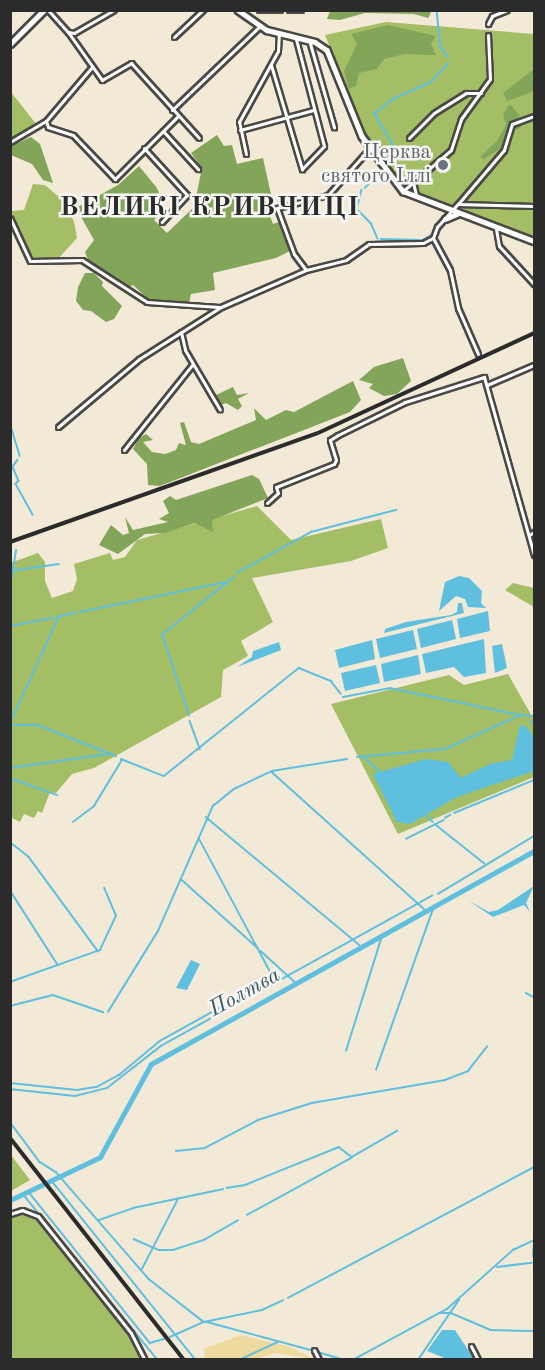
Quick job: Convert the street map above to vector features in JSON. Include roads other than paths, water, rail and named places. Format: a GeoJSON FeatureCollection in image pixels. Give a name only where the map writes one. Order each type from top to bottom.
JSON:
{"type":"FeatureCollection","features":[{"type":"Feature","properties":{"kind":"main road"},"geometry":{"type":"LineString","coordinates":[[10,44],[44,10]]}},
{"type":"Feature","properties":{"kind":"main road"},"geometry":{"type":"LineString","coordinates":[[238,11],[259,27],[320,44],[331,55],[354,120],[370,148],[403,191],[443,209],[534,241]]}},
{"type":"Feature","properties":{"kind":"main road"},"geometry":{"type":"LineString","coordinates":[[443,209],[446,219],[454,213]]}},
{"type":"Feature","properties":{"kind":"street"},"geometry":{"type":"LineString","coordinates":[[48,10],[68,32],[92,68],[105,80],[131,63],[199,138]]}},
{"type":"Feature","properties":{"kind":"street"},"geometry":{"type":"LineString","coordinates":[[68,32],[78,32],[114,10]]}},
{"type":"Feature","properties":{"kind":"street"},"geometry":{"type":"LineString","coordinates":[[174,38],[203,10]]}},
{"type":"Feature","properties":{"kind":"street"},"geometry":{"type":"LineString","coordinates":[[259,10],[280,10]]}},
{"type":"Feature","properties":{"kind":"street"},"geometry":{"type":"LineString","coordinates":[[290,10],[301,10]]}},
{"type":"Feature","properties":{"kind":"street"},"geometry":{"type":"LineString","coordinates":[[488,24],[492,16],[507,10]]}},
{"type":"Feature","properties":{"kind":"street"},"geometry":{"type":"LineString","coordinates":[[172,110],[259,27]]}},
{"type":"Feature","properties":{"kind":"street"},"geometry":{"type":"LineString","coordinates":[[246,154],[239,122],[278,51],[279,34]]}},
{"type":"Feature","properties":{"kind":"street"},"geometry":{"type":"LineString","coordinates":[[403,191],[451,150],[456,129],[491,76],[488,35]]}},
{"type":"Feature","properties":{"kind":"street"},"geometry":{"type":"LineString","coordinates":[[271,64],[304,169],[324,146],[296,39]]}},
{"type":"Feature","properties":{"kind":"street"},"geometry":{"type":"LineString","coordinates":[[309,40],[334,127]]}},
{"type":"Feature","properties":{"kind":"street"},"geometry":{"type":"LineString","coordinates":[[10,142],[46,121],[92,68]]}},
{"type":"Feature","properties":{"kind":"street"},"geometry":{"type":"LineString","coordinates":[[409,138],[434,113],[466,93],[481,93]]}},
{"type":"Feature","properties":{"kind":"street"},"geometry":{"type":"LineString","coordinates":[[240,131],[313,110]]}},
{"type":"Feature","properties":{"kind":"street"},"geometry":{"type":"LineString","coordinates":[[46,121],[48,127],[73,135],[115,178],[178,116]]}},
{"type":"Feature","properties":{"kind":"street"},"geometry":{"type":"LineString","coordinates":[[413,182],[416,195],[448,206],[454,213],[458,204],[504,150],[512,124],[534,116]]}},
{"type":"Feature","properties":{"kind":"street"},"geometry":{"type":"LineString","coordinates":[[163,130],[198,169]]}},
{"type":"Feature","properties":{"kind":"street"},"geometry":{"type":"LineString","coordinates":[[144,148],[187,195],[162,222]]}},
{"type":"Feature","properties":{"kind":"street"},"geometry":{"type":"LineString","coordinates":[[306,270],[292,250],[277,208],[328,195],[370,148]]}},
{"type":"Feature","properties":{"kind":"street"},"geometry":{"type":"LineString","coordinates":[[458,204],[534,206]]}},
{"type":"Feature","properties":{"kind":"street"},"geometry":{"type":"LineString","coordinates":[[10,218],[30,261],[82,260],[147,302],[221,307]]}},
{"type":"Feature","properties":{"kind":"street"},"geometry":{"type":"LineString","coordinates":[[58,427],[127,368],[221,307],[306,270],[337,264],[376,242],[423,243],[434,238],[446,219]]}},
{"type":"Feature","properties":{"kind":"street"},"geometry":{"type":"LineString","coordinates":[[496,229],[500,246],[534,284]]}},
{"type":"Feature","properties":{"kind":"street"},"geometry":{"type":"LineString","coordinates":[[434,238],[450,270],[458,308],[478,354]]}},
{"type":"Feature","properties":{"kind":"street"},"geometry":{"type":"LineString","coordinates":[[181,332],[192,365],[220,410]]}},
{"type":"Feature","properties":{"kind":"street"},"geometry":{"type":"LineString","coordinates":[[124,450],[192,365]]}},
{"type":"Feature","properties":{"kind":"street"},"geometry":{"type":"LineString","coordinates":[[487,385],[534,365]]}},
{"type":"Feature","properties":{"kind":"street"},"geometry":{"type":"LineString","coordinates":[[267,503],[278,493],[276,487],[334,464],[336,460],[330,440],[338,435],[405,402],[484,377],[534,555]]}},
{"type":"Feature","properties":{"kind":"street"},"geometry":{"type":"LineString","coordinates":[[528,535],[534,532]]}},
{"type":"Feature","properties":{"kind":"street"},"geometry":{"type":"LineString","coordinates":[[10,1214],[22,1210],[38,1216],[131,1333],[145,1359]]}},
{"type":"Feature","properties":{"kind":"street"},"geometry":{"type":"LineString","coordinates":[[471,1346],[478,1359]]}},
{"type":"Feature","properties":{"kind":"street"},"geometry":{"type":"LineString","coordinates":[[314,1350],[319,1359]]}},
{"type":"Feature","properties":{"kind":"water"},"geometry":{"type":"Polygon","coordinates":[[[459,576],[469,578],[482,591],[481,603],[486,608],[468,607],[465,599],[456,596],[439,611],[445,582],[459,576]]]}},
{"type":"Feature","properties":{"kind":"water"},"geometry":{"type":"Polygon","coordinates":[[[458,603],[462,603],[464,613],[384,633],[385,629],[406,622],[451,615],[457,612],[458,603]]]}},
{"type":"Feature","properties":{"kind":"water"},"geometry":{"type":"Polygon","coordinates":[[[488,611],[490,631],[460,638],[457,619],[488,611]]]}},
{"type":"Feature","properties":{"kind":"water"},"geometry":{"type":"Polygon","coordinates":[[[452,620],[456,639],[421,648],[417,629],[452,620]]]}},
{"type":"Feature","properties":{"kind":"water"},"geometry":{"type":"Polygon","coordinates":[[[413,630],[417,649],[380,658],[376,639],[413,630]]]}},
{"type":"Feature","properties":{"kind":"water"},"geometry":{"type":"Polygon","coordinates":[[[484,639],[486,673],[464,677],[454,667],[426,673],[422,654],[484,639]]]}},
{"type":"Feature","properties":{"kind":"water"},"geometry":{"type":"Polygon","coordinates":[[[372,640],[375,659],[339,668],[335,650],[372,640]]]}},
{"type":"Feature","properties":{"kind":"water"},"geometry":{"type":"Polygon","coordinates":[[[279,642],[281,650],[237,667],[252,657],[253,651],[279,642]]]}},
{"type":"Feature","properties":{"kind":"water"},"geometry":{"type":"Polygon","coordinates":[[[502,644],[507,668],[495,673],[492,646],[502,644]]]}},
{"type":"Feature","properties":{"kind":"water"},"geometry":{"type":"Polygon","coordinates":[[[418,655],[421,674],[384,682],[381,664],[418,655]]]}},
{"type":"Feature","properties":{"kind":"water"},"geometry":{"type":"Polygon","coordinates":[[[376,665],[380,683],[345,691],[341,673],[376,665]]]}},
{"type":"Feature","properties":{"kind":"water"},"geometry":{"type":"Polygon","coordinates":[[[520,725],[527,727],[533,736],[534,771],[457,797],[410,824],[397,822],[373,774],[426,759],[448,762],[461,778],[490,764],[512,760],[520,725]]]}},
{"type":"Feature","properties":{"kind":"water"},"geometry":{"type":"Polygon","coordinates":[[[534,886],[526,903],[530,912],[524,905],[493,917],[469,901],[489,912],[498,910],[534,886]]]}},
{"type":"Feature","properties":{"kind":"water"},"geometry":{"type":"Polygon","coordinates":[[[191,960],[200,964],[187,990],[176,988],[191,960]]]}},
{"type":"Feature","properties":{"kind":"water"},"geometry":{"type":"Polygon","coordinates":[[[442,1330],[455,1330],[474,1359],[447,1359],[427,1351],[442,1330]]]}},
{"type":"Feature","properties":{"kind":"waterway"},"geometry":{"type":"LineString","coordinates":[[437,10],[441,47],[448,57]]}},
{"type":"Feature","properties":{"kind":"waterway"},"geometry":{"type":"LineString","coordinates":[[386,165],[394,147],[374,114],[391,100],[431,82],[448,64]]}},
{"type":"Feature","properties":{"kind":"waterway"},"geometry":{"type":"LineString","coordinates":[[365,188],[381,171]]}},
{"type":"Feature","properties":{"kind":"waterway"},"geometry":{"type":"LineString","coordinates":[[362,190],[357,209],[371,223],[378,239]]}},
{"type":"Feature","properties":{"kind":"waterway"},"geometry":{"type":"LineString","coordinates":[[423,240],[433,234]]}},
{"type":"Feature","properties":{"kind":"waterway"},"geometry":{"type":"LineString","coordinates":[[381,239],[421,240]]}},
{"type":"Feature","properties":{"kind":"waterway"},"geometry":{"type":"LineString","coordinates":[[11,426],[20,456]]}},
{"type":"Feature","properties":{"kind":"waterway"},"geometry":{"type":"LineString","coordinates":[[18,460],[13,467],[19,481],[16,484],[33,515]]}},
{"type":"Feature","properties":{"kind":"waterway"},"geometry":{"type":"LineString","coordinates":[[237,573],[311,532],[396,510]]}},
{"type":"Feature","properties":{"kind":"waterway"},"geometry":{"type":"LineString","coordinates":[[11,582],[16,550]]}},
{"type":"Feature","properties":{"kind":"waterway"},"geometry":{"type":"LineString","coordinates":[[10,571],[59,564]]}},
{"type":"Feature","properties":{"kind":"waterway"},"geometry":{"type":"LineString","coordinates":[[189,716],[162,635],[234,577]]}},
{"type":"Feature","properties":{"kind":"waterway"},"geometry":{"type":"LineString","coordinates":[[80,612],[226,582]]}},
{"type":"Feature","properties":{"kind":"waterway"},"geometry":{"type":"LineString","coordinates":[[57,617],[75,613]]}},
{"type":"Feature","properties":{"kind":"waterway"},"geometry":{"type":"LineString","coordinates":[[12,719],[59,616]]}},
{"type":"Feature","properties":{"kind":"waterway"},"geometry":{"type":"LineString","coordinates":[[10,626],[53,618]]}},
{"type":"Feature","properties":{"kind":"waterway"},"geometry":{"type":"LineString","coordinates":[[121,759],[164,776],[299,668],[331,681],[341,694]]}},
{"type":"Feature","properties":{"kind":"waterway"},"geometry":{"type":"LineString","coordinates":[[343,697],[390,688],[520,715]]}},
{"type":"Feature","properties":{"kind":"waterway"},"geometry":{"type":"LineString","coordinates":[[357,757],[445,749],[521,715],[534,716]]}},
{"type":"Feature","properties":{"kind":"waterway"},"geometry":{"type":"LineString","coordinates":[[530,723],[534,720]]}},
{"type":"Feature","properties":{"kind":"waterway"},"geometry":{"type":"LineString","coordinates":[[190,721],[200,749]]}},
{"type":"Feature","properties":{"kind":"waterway"},"geometry":{"type":"LineString","coordinates":[[10,725],[38,725],[116,756]]}},
{"type":"Feature","properties":{"kind":"waterway"},"geometry":{"type":"LineString","coordinates":[[10,768],[108,754]]}},
{"type":"Feature","properties":{"kind":"waterway"},"geometry":{"type":"LineString","coordinates":[[364,757],[380,772]]}},
{"type":"Feature","properties":{"kind":"waterway"},"geometry":{"type":"LineString","coordinates":[[108,1012],[158,931],[213,806],[234,789],[272,771],[347,759]]}},
{"type":"Feature","properties":{"kind":"waterway"},"geometry":{"type":"LineString","coordinates":[[73,822],[94,806],[122,760]]}},
{"type":"Feature","properties":{"kind":"waterway"},"geometry":{"type":"LineString","coordinates":[[272,772],[425,910]]}},
{"type":"Feature","properties":{"kind":"waterway"},"geometry":{"type":"LineString","coordinates":[[10,778],[57,795]]}},
{"type":"Feature","properties":{"kind":"waterway"},"geometry":{"type":"LineString","coordinates":[[454,813],[534,780]]}},
{"type":"Feature","properties":{"kind":"waterway"},"geometry":{"type":"LineString","coordinates":[[425,814],[433,822]]}},
{"type":"Feature","properties":{"kind":"waterway"},"geometry":{"type":"LineString","coordinates":[[445,818],[450,815]]}},
{"type":"Feature","properties":{"kind":"waterway"},"geometry":{"type":"LineString","coordinates":[[206,817],[362,947]]}},
{"type":"Feature","properties":{"kind":"waterway"},"geometry":{"type":"LineString","coordinates":[[406,839],[444,820]]}},
{"type":"Feature","properties":{"kind":"waterway"},"geometry":{"type":"LineString","coordinates":[[435,824],[484,863]]}},
{"type":"Feature","properties":{"kind":"waterway"},"geometry":{"type":"LineString","coordinates":[[438,894],[534,836]]}},
{"type":"Feature","properties":{"kind":"waterway"},"geometry":{"type":"LineString","coordinates":[[199,838],[276,982]]}},
{"type":"Feature","properties":{"kind":"waterway"},"geometry":{"type":"LineString","coordinates":[[10,842],[29,857],[98,951]]}},
{"type":"Feature","properties":{"kind":"waterway","name":"Полтва"},"geometry":{"type":"LineString","coordinates":[[10,1200],[100,1157],[151,1064],[534,851]]}},
{"type":"Feature","properties":{"kind":"waterway"},"geometry":{"type":"LineString","coordinates":[[181,879],[258,948]]}},
{"type":"Feature","properties":{"kind":"waterway"},"geometry":{"type":"LineString","coordinates":[[10,982],[100,950],[116,916],[104,888]]}},
{"type":"Feature","properties":{"kind":"waterway"},"geometry":{"type":"LineString","coordinates":[[10,890],[58,965]]}},
{"type":"Feature","properties":{"kind":"waterway"},"geometry":{"type":"LineString","coordinates":[[10,1089],[75,1096],[107,1088],[161,1046],[432,896]]}},
{"type":"Feature","properties":{"kind":"waterway"},"geometry":{"type":"LineString","coordinates":[[376,1070],[433,909]]}},
{"type":"Feature","properties":{"kind":"waterway"},"geometry":{"type":"LineString","coordinates":[[346,1051],[382,936]]}},
{"type":"Feature","properties":{"kind":"waterway"},"geometry":{"type":"LineString","coordinates":[[261,951],[296,983]]}},
{"type":"Feature","properties":{"kind":"waterway"},"geometry":{"type":"LineString","coordinates":[[10,1083],[77,1090],[97,1087],[119,1075],[160,1041],[275,977]]}},
{"type":"Feature","properties":{"kind":"waterway"},"geometry":{"type":"LineString","coordinates":[[526,993],[534,997]]}},
{"type":"Feature","properties":{"kind":"waterway"},"geometry":{"type":"LineString","coordinates":[[10,1006],[53,995],[103,1012]]}},
{"type":"Feature","properties":{"kind":"waterway"},"geometry":{"type":"LineString","coordinates":[[176,1151],[205,1148],[258,1120],[312,1103],[445,1080],[468,1071],[487,1047]]}},
{"type":"Feature","properties":{"kind":"waterway"},"geometry":{"type":"LineString","coordinates":[[10,1122],[40,1162],[56,1172],[149,1279],[204,1322],[262,1310],[283,1300]]}},
{"type":"Feature","properties":{"kind":"waterway"},"geometry":{"type":"LineString","coordinates":[[227,1188],[245,1185],[339,1147],[352,1157],[397,1131]]}},
{"type":"Feature","properties":{"kind":"waterway"},"geometry":{"type":"LineString","coordinates":[[247,1215],[351,1158]]}},
{"type":"Feature","properties":{"kind":"waterway"},"geometry":{"type":"LineString","coordinates":[[288,1298],[534,1167]]}},
{"type":"Feature","properties":{"kind":"waterway"},"geometry":{"type":"LineString","coordinates":[[52,1181],[196,1360]]}},
{"type":"Feature","properties":{"kind":"waterway"},"geometry":{"type":"LineString","coordinates":[[99,1220],[133,1208],[223,1189]]}},
{"type":"Feature","properties":{"kind":"waterway"},"geometry":{"type":"LineString","coordinates":[[28,1191],[150,1343],[164,1339]]}},
{"type":"Feature","properties":{"kind":"waterway"},"geometry":{"type":"LineString","coordinates":[[23,1194],[158,1360]]}},
{"type":"Feature","properties":{"kind":"waterway"},"geometry":{"type":"LineString","coordinates":[[142,1269],[178,1199]]}},
{"type":"Feature","properties":{"kind":"waterway"},"geometry":{"type":"LineString","coordinates":[[134,1239],[159,1250],[173,1250],[204,1240],[238,1220]]}},
{"type":"Feature","properties":{"kind":"waterway"},"geometry":{"type":"LineString","coordinates":[[353,1360],[447,1309],[513,1250],[534,1240]]}},
{"type":"Feature","properties":{"kind":"waterway"},"geometry":{"type":"LineString","coordinates":[[533,1257],[534,1242]]}},
{"type":"Feature","properties":{"kind":"waterway"},"geometry":{"type":"LineString","coordinates":[[497,1267],[532,1263]]}},
{"type":"Feature","properties":{"kind":"waterway"},"geometry":{"type":"LineString","coordinates":[[418,1360],[459,1300]]}},
{"type":"Feature","properties":{"kind":"waterway"},"geometry":{"type":"LineString","coordinates":[[439,1313],[451,1313],[491,1330],[534,1331]]}},
{"type":"Feature","properties":{"kind":"waterway"},"geometry":{"type":"LineString","coordinates":[[170,1337],[203,1322]]}},
{"type":"Feature","properties":{"kind":"waterway"},"geometry":{"type":"LineString","coordinates":[[207,1322],[311,1350]]}},
{"type":"Feature","properties":{"kind":"waterway"},"geometry":{"type":"LineString","coordinates":[[239,1360],[278,1342]]}},
{"type":"Feature","properties":{"kind":"waterway"},"geometry":{"type":"LineString","coordinates":[[318,1352],[345,1360]]}},
{"type":"Feature","properties":{"kind":"tunnel"},"geometry":{"type":"LineString","coordinates":[[488,24],[488,35]]}},
{"type":"Feature","properties":{"kind":"railway"},"geometry":{"type":"LineString","coordinates":[[10,542],[318,433],[534,333]]}},
{"type":"Feature","properties":{"kind":"railway"},"geometry":{"type":"LineString","coordinates":[[10,1138],[184,1360]]}},
{"type":"Feature","properties":{"kind":"place","name":"Церква святого Іллі"},"geometry":{"type":"Point","coordinates":[443,165]}},
{"type":"Feature","properties":{"kind":"district","name":"ВЕЛИКІ КРИВЧИЦІ"},"geometry":{"type":"Point","coordinates":[210,208]}}]}
